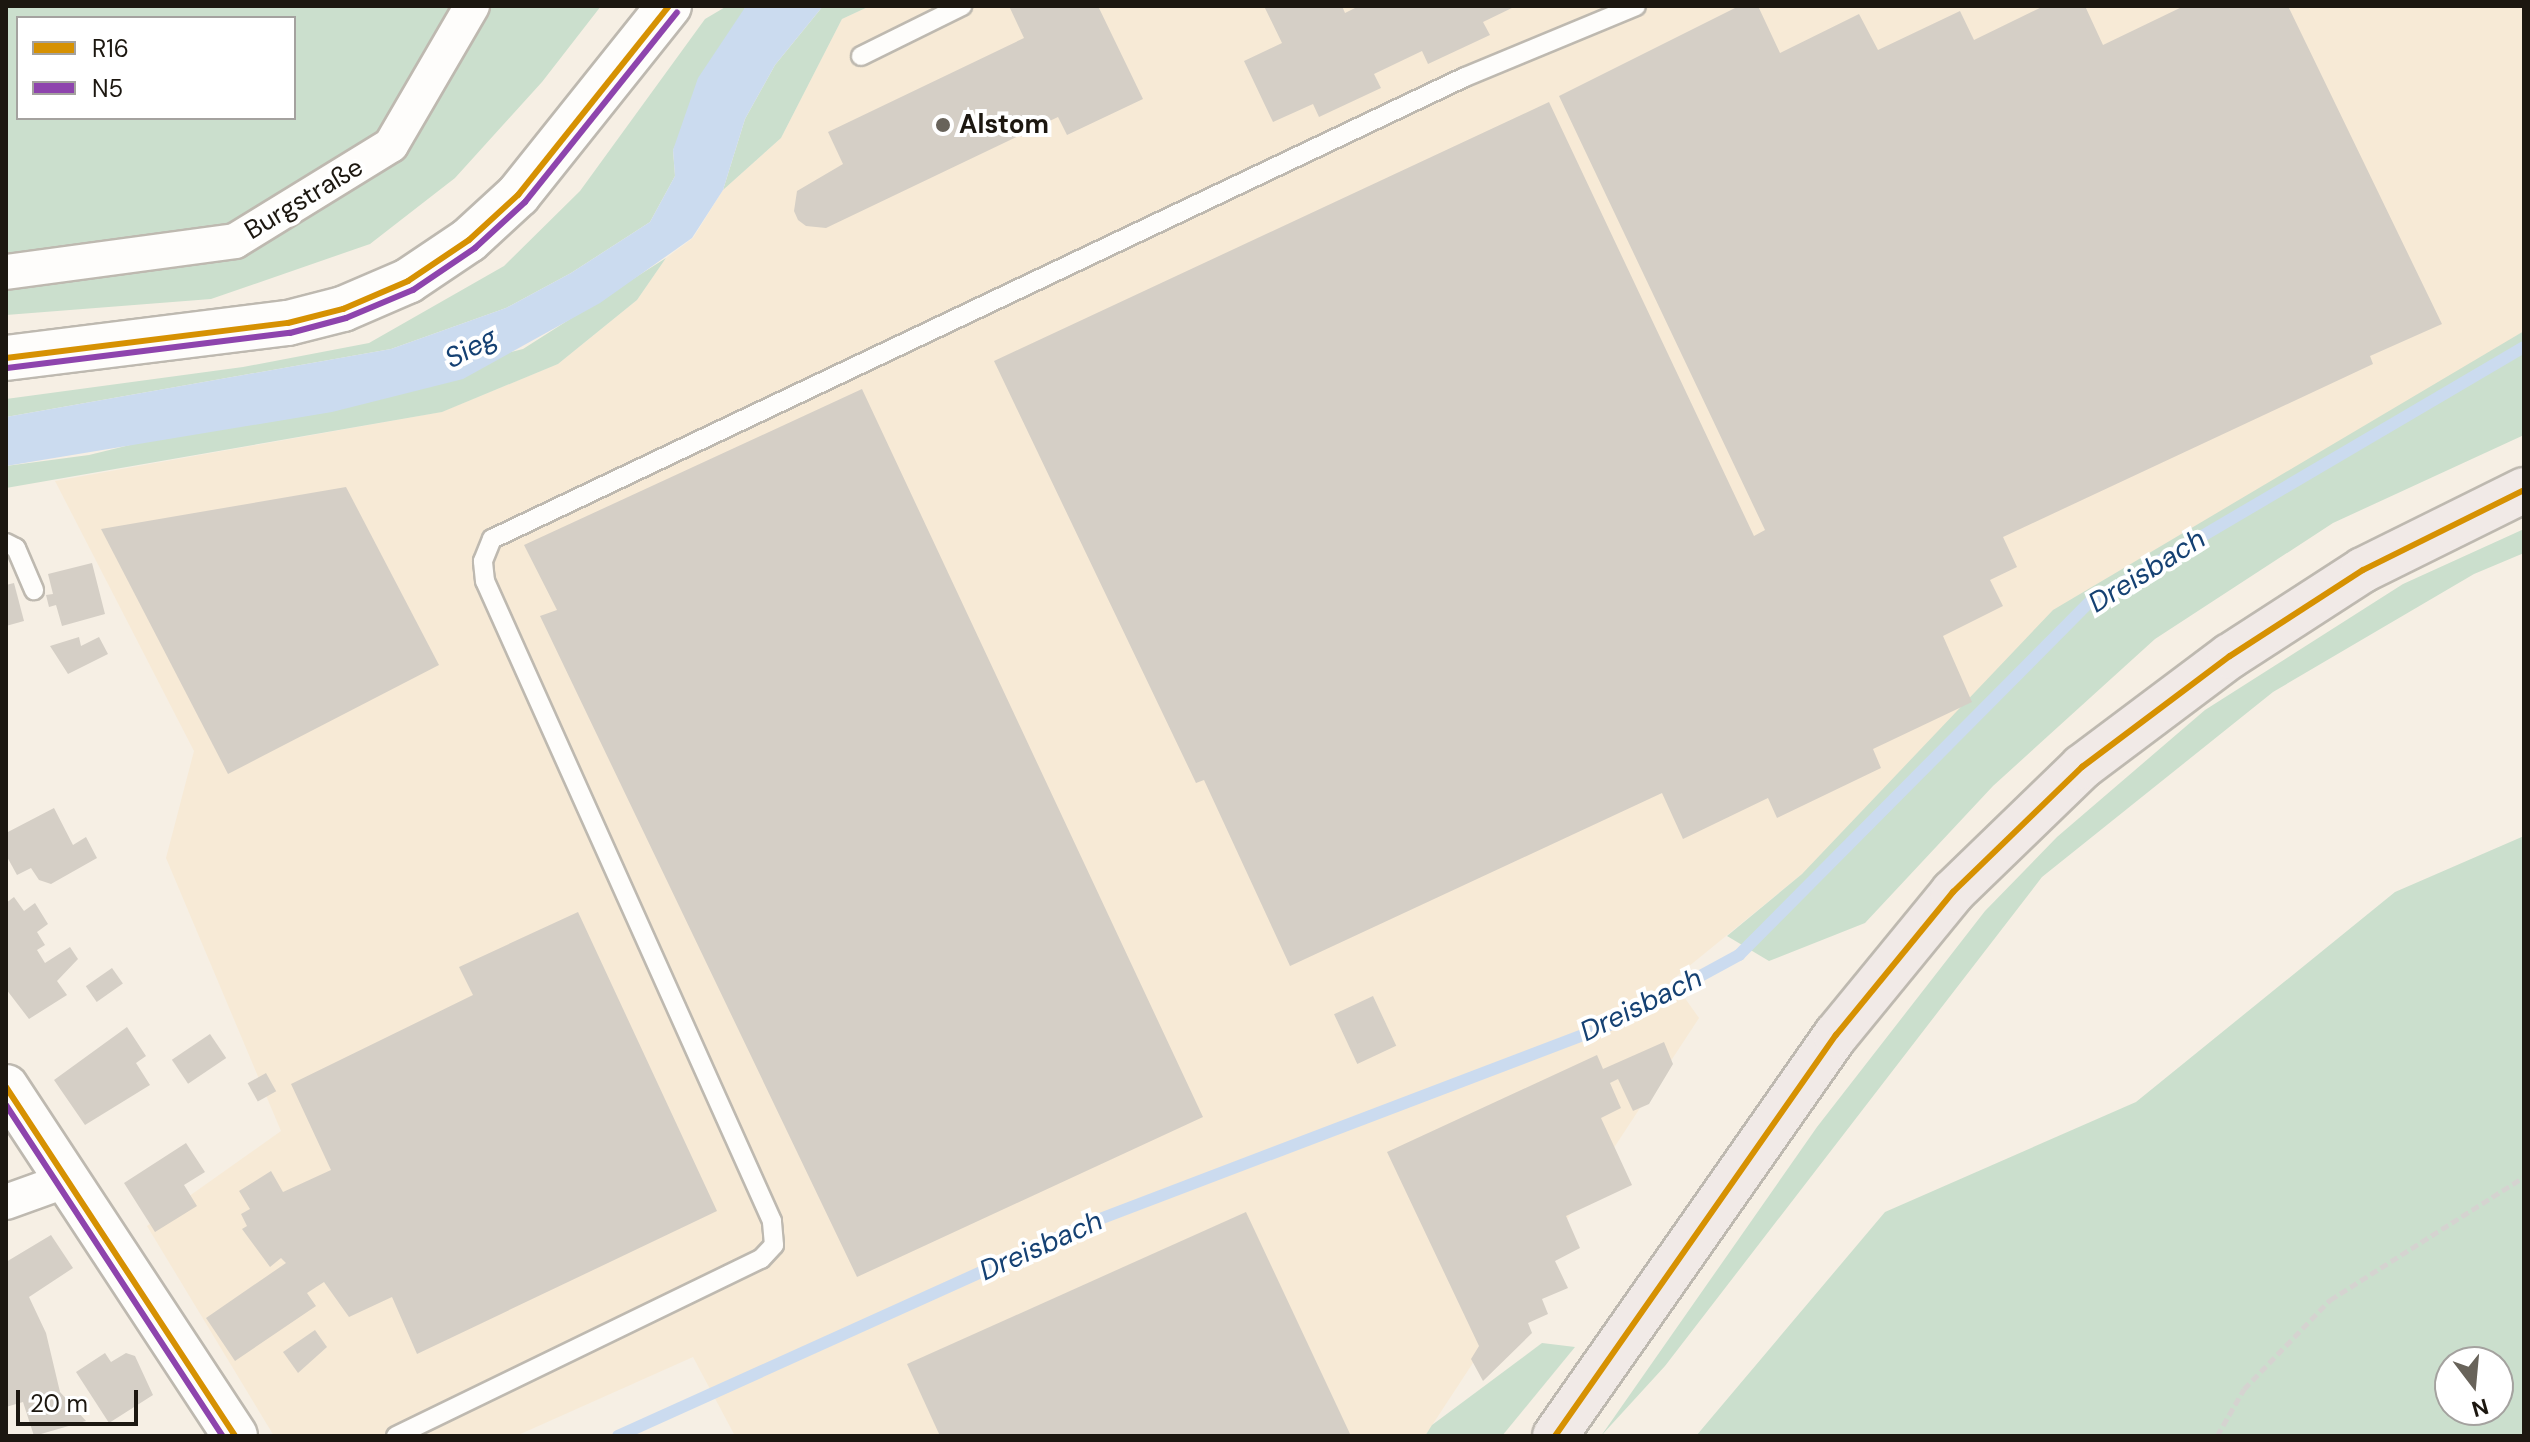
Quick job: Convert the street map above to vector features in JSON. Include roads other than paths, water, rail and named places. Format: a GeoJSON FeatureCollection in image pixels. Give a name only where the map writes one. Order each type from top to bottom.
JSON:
{"type":"FeatureCollection","features":[{"type":"Feature","properties":{"kind":"main road"},"geometry":{"type":"LineString","coordinates":[[1555,1436],[1836,1035],[1953,892],[2082,767],[2230,656],[2363,570],[2524,490]]}},
{"type":"Feature","properties":{"kind":"street","name":"Burgstraße"},"geometry":{"type":"LineString","coordinates":[[6,272],[235,241],[391,145],[472,6]]}},
{"type":"Feature","properties":{"kind":"street"},"geometry":{"type":"LineString","coordinates":[[6,358],[288,323],[343,309],[408,281],[469,240],[518,195],[669,6]]}},
{"type":"Feature","properties":{"kind":"street"},"geometry":{"type":"LineString","coordinates":[[6,1087],[235,1436]]}},
{"type":"Feature","properties":{"kind":"street"},"geometry":{"type":"LineString","coordinates":[[6,1202],[67,1180]]}},
{"type":"Feature","properties":{"kind":"lane"},"geometry":{"type":"LineString","coordinates":[[861,56],[962,6]]}},
{"type":"Feature","properties":{"kind":"lane"},"geometry":{"type":"LineString","coordinates":[[396,1436],[761,1259],[774,1245],[772,1221],[485,581],[483,561],[492,539],[1465,77],[1636,6]]}},
{"type":"Feature","properties":{"kind":"lane"},"geometry":{"type":"LineString","coordinates":[[6,543],[16,548],[34,590]]}},
{"type":"Feature","properties":{"kind":"water","name":"Sieg"},"geometry":{"type":"Polygon","coordinates":[[[746,6],[823,6],[775,65],[745,119],[723,190],[692,238],[600,303],[463,379],[332,412],[6,466],[6,417],[391,349],[506,308],[571,273],[650,222],[675,176],[673,150],[698,78],[746,6]]]}},
{"type":"Feature","properties":{"kind":"waterway","name":"Dreisbach"},"geometry":{"type":"LineString","coordinates":[[618,1436],[1092,1222],[1612,1024],[1739,955],[2090,602],[2524,347]]}},
{"type":"Feature","properties":{"kind":"place","name":"Alstom"},"geometry":{"type":"Point","coordinates":[943,125]}}]}
